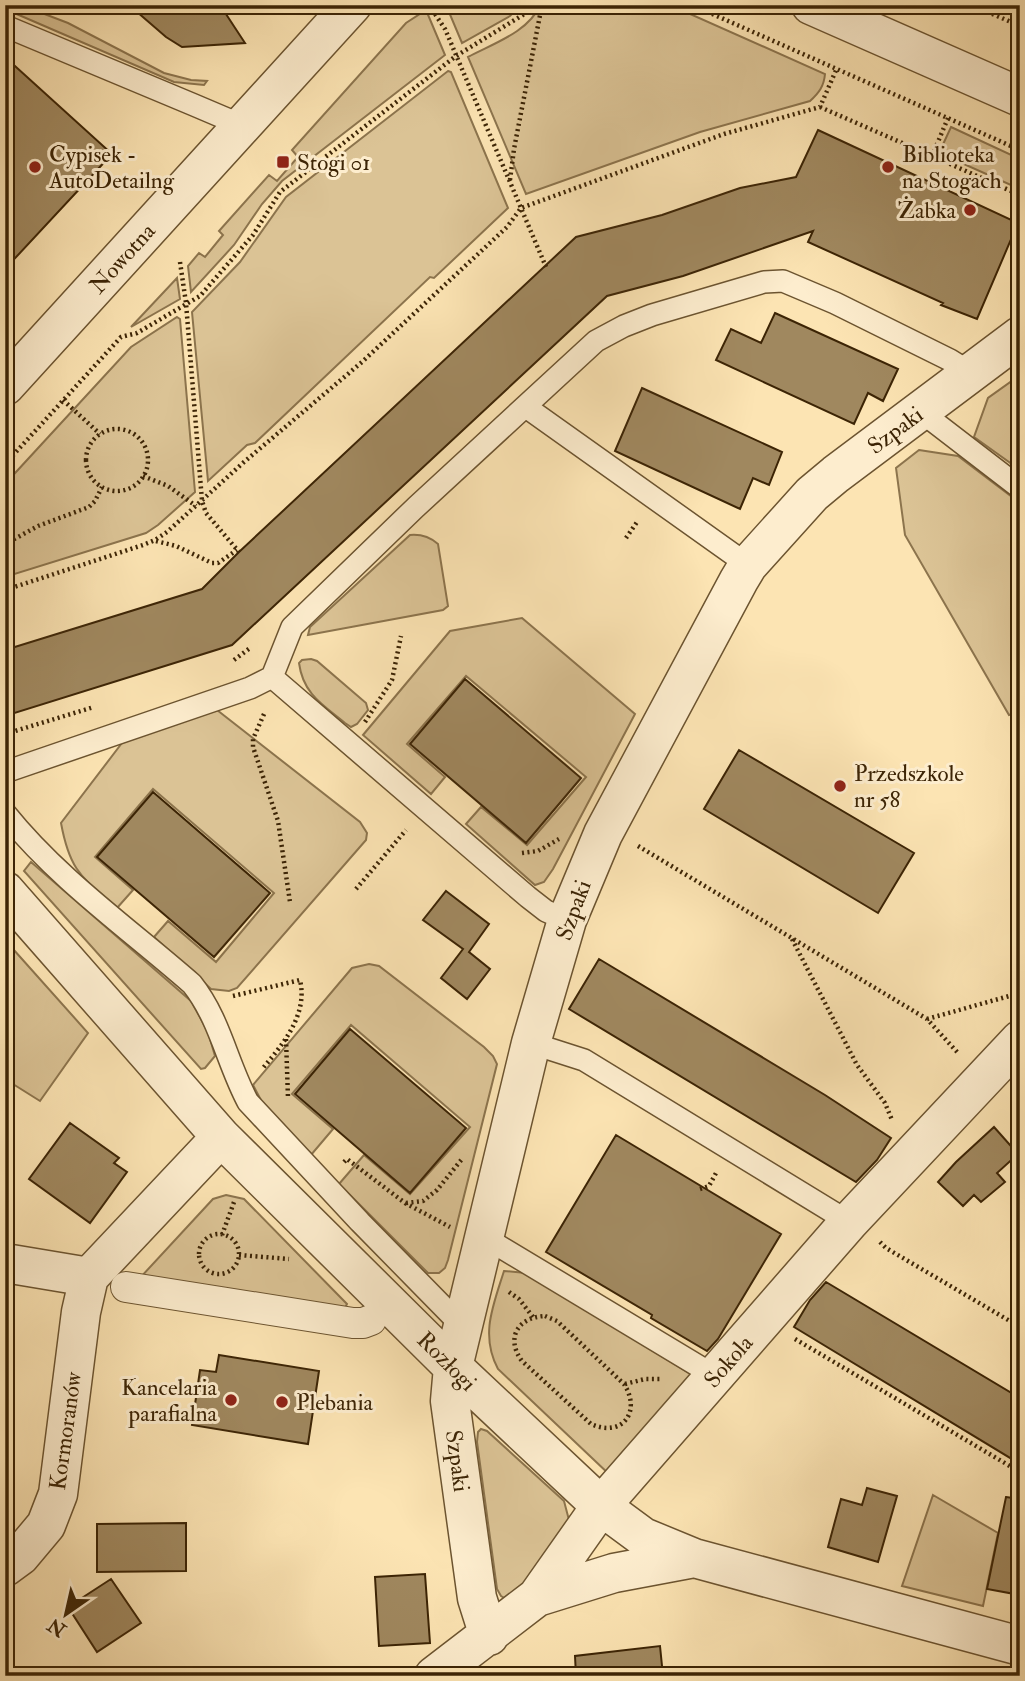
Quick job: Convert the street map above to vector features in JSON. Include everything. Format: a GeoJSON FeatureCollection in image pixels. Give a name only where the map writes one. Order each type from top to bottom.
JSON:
{"type":"FeatureCollection","features":[{"type":"Feature","properties":{"kind":"street","name":"Nowotna"},"geometry":{"type":"LineString","coordinates":[[8,379],[352,5]]}},
{"type":"Feature","properties":{"kind":"street"},"geometry":{"type":"LineString","coordinates":[[811,5],[1020,97]]}},
{"type":"Feature","properties":{"kind":"street","name":"Szpaki"},"geometry":{"type":"LineString","coordinates":[[489,1636],[477,1598],[450,1401],[453,1367],[479,1237],[567,920],[603,834],[748,565],[812,494],[1020,335]]}},
{"type":"Feature","properties":{"kind":"street","name":"Rozłogi"},"geometry":{"type":"LineString","coordinates":[[5,891],[221,1137],[453,1367],[601,1506],[643,1536],[694,1558],[1020,1646]]}},
{"type":"Feature","properties":{"kind":"street","name":"Sokola"},"geometry":{"type":"LineString","coordinates":[[434,1676],[537,1597],[601,1506],[853,1218],[1020,1040]]}},
{"type":"Feature","properties":{"kind":"street"},"geometry":{"type":"LineString","coordinates":[[5,1263],[89,1277],[221,1137]]}},
{"type":"Feature","properties":{"kind":"street","name":"Kormoranów"},"geometry":{"type":"LineString","coordinates":[[5,1567],[20,1556],[46,1525],[58,1494],[81,1312],[89,1277]]}},
{"type":"Feature","properties":{"kind":"street"},"geometry":{"type":"LineString","coordinates":[[126,1287],[354,1323],[363,1324],[372,1320]]}},
{"type":"Feature","properties":{"kind":"street","name":"Rozłogi"},"geometry":{"type":"LineString","coordinates":[[537,1597],[614,1573],[694,1558]]}},
{"type":"Feature","properties":{"kind":"lane"},"geometry":{"type":"LineString","coordinates":[[5,26],[234,122],[240,128]]}},
{"type":"Feature","properties":{"kind":"lane"},"geometry":{"type":"LineString","coordinates":[[5,772],[250,688],[272,677],[292,627],[415,507],[596,341],[624,326],[764,282],[783,281],[835,303],[971,373]]}},
{"type":"Feature","properties":{"kind":"lane"},"geometry":{"type":"LineString","coordinates":[[526,407],[748,565]]}},
{"type":"Feature","properties":{"kind":"lane"},"geometry":{"type":"LineString","coordinates":[[920,411],[1020,488]]}},
{"type":"Feature","properties":{"kind":"lane"},"geometry":{"type":"LineString","coordinates":[[272,677],[546,911],[567,920]]}},
{"type":"Feature","properties":{"kind":"lane"},"geometry":{"type":"LineString","coordinates":[[5,813],[32,845],[63,875],[157,953],[198,992],[214,1019],[248,1102],[351,1213],[462,1326]]}},
{"type":"Feature","properties":{"kind":"lane"},"geometry":{"type":"LineString","coordinates":[[531,1043],[583,1060],[853,1218]]}},
{"type":"Feature","properties":{"kind":"lane"},"geometry":{"type":"LineString","coordinates":[[479,1237],[715,1376]]}},
{"type":"Feature","properties":{"kind":"path"},"geometry":{"type":"LineString","coordinates":[[429,5],[445,29],[546,267]]}},
{"type":"Feature","properties":{"kind":"path"},"geometry":{"type":"LineString","coordinates":[[5,464],[121,337],[137,332],[200,296],[253,235],[280,192],[456,56],[526,13],[529,5]]}},
{"type":"Feature","properties":{"kind":"path"},"geometry":{"type":"LineString","coordinates":[[510,183],[542,5]]}},
{"type":"Feature","properties":{"kind":"path"},"geometry":{"type":"LineString","coordinates":[[692,5],[1020,150]]}},
{"type":"Feature","properties":{"kind":"path"},"geometry":{"type":"LineString","coordinates":[[972,5],[1020,26]]}},
{"type":"Feature","properties":{"kind":"path"},"geometry":{"type":"LineString","coordinates":[[820,107],[837,68]]}},
{"type":"Feature","properties":{"kind":"path"},"geometry":{"type":"LineString","coordinates":[[5,590],[155,540],[362,362],[507,227],[521,208],[724,135],[820,107],[1020,195]]}},
{"type":"Feature","properties":{"kind":"path"},"geometry":{"type":"LineString","coordinates":[[932,156],[948,118]]}},
{"type":"Feature","properties":{"kind":"path"},"geometry":{"type":"LineString","coordinates":[[155,540],[212,563],[218,563],[238,551],[206,513],[202,501],[186,303],[180,262]]}},
{"type":"Feature","properties":{"kind":"path"},"geometry":{"type":"LineString","coordinates":[[63,400],[100,434]]}},
{"type":"Feature","properties":{"kind":"path"},"geometry":{"type":"LineString","coordinates":[[119,429],[130,432],[138,437],[148,456],[144,476],[125,490],[102,487],[91,476],[86,461],[89,446],[100,434],[119,429]]}},
{"type":"Feature","properties":{"kind":"path"},"geometry":{"type":"LineString","coordinates":[[144,476],[168,486],[196,506]]}},
{"type":"Feature","properties":{"kind":"path"},"geometry":{"type":"LineString","coordinates":[[9,542],[57,518],[89,506],[95,501],[102,487]]}},
{"type":"Feature","properties":{"kind":"path"},"geometry":{"type":"LineString","coordinates":[[355,748],[360,731],[392,680],[401,636]]}},
{"type":"Feature","properties":{"kind":"path"},"geometry":{"type":"LineString","coordinates":[[257,732],[253,747],[278,821],[290,902]]}},
{"type":"Feature","properties":{"kind":"path"},"geometry":{"type":"LineString","coordinates":[[356,890],[424,808]]}},
{"type":"Feature","properties":{"kind":"path"},"geometry":{"type":"LineString","coordinates":[[463,842],[517,853],[538,851],[563,836]]}},
{"type":"Feature","properties":{"kind":"path"},"geometry":{"type":"LineString","coordinates":[[634,843],[927,1019],[1020,993]]}},
{"type":"Feature","properties":{"kind":"path"},"geometry":{"type":"LineString","coordinates":[[792,938],[857,1065],[885,1103],[899,1140],[901,1166]]}},
{"type":"Feature","properties":{"kind":"path"},"geometry":{"type":"LineString","coordinates":[[198,992],[226,997],[254,993],[300,980],[302,1007],[286,1039],[242,1091]]}},
{"type":"Feature","properties":{"kind":"path"},"geometry":{"type":"LineString","coordinates":[[286,1039],[286,1096],[291,1104]]}},
{"type":"Feature","properties":{"kind":"path"},"geometry":{"type":"LineString","coordinates":[[405,1203],[423,1201],[437,1190],[463,1158]]}},
{"type":"Feature","properties":{"kind":"path"},"geometry":{"type":"LineString","coordinates":[[347,1159],[405,1203],[479,1237],[492,1285],[519,1299],[533,1317]]}},
{"type":"Feature","properties":{"kind":"path"},"geometry":{"type":"LineString","coordinates":[[222,1235],[234,1201]]}},
{"type":"Feature","properties":{"kind":"path"},"geometry":{"type":"LineString","coordinates":[[853,1218],[886,1248],[1020,1327]]}},
{"type":"Feature","properties":{"kind":"path"},"geometry":{"type":"LineString","coordinates":[[222,1235],[234,1242],[238,1255],[236,1265],[223,1273],[208,1272],[201,1265],[199,1255],[201,1245],[208,1237],[222,1235]]}},
{"type":"Feature","properties":{"kind":"path"},"geometry":{"type":"LineString","coordinates":[[238,1255],[299,1259]]}},
{"type":"Feature","properties":{"kind":"path"},"geometry":{"type":"LineString","coordinates":[[545,1316],[557,1321],[624,1384],[632,1404],[629,1415],[622,1423],[612,1428],[591,1424],[522,1361],[516,1352],[514,1341],[517,1330],[524,1321],[533,1317],[545,1316]]}},
{"type":"Feature","properties":{"kind":"path"},"geometry":{"type":"LineString","coordinates":[[789,1335],[1020,1472]]}},
{"type":"Feature","properties":{"kind":"shaded area"},"geometry":{"type":"Polygon","coordinates":[[[5,5],[21,5],[68,23],[164,73],[207,81],[204,85],[174,82],[5,9],[5,5]]]}},
{"type":"Feature","properties":{"kind":"shaded area"},"geometry":{"type":"Polygon","coordinates":[[[446,5],[521,5],[510,16],[462,43],[446,5]]]}},
{"type":"Feature","properties":{"kind":"shaded area"},"geometry":{"type":"Polygon","coordinates":[[[540,5],[670,5],[825,74],[824,82],[810,101],[700,132],[526,194],[468,57],[519,30],[540,5]]]}},
{"type":"Feature","properties":{"kind":"shaded area"},"geometry":{"type":"Polygon","coordinates":[[[426,10],[445,55],[282,181],[262,204],[234,245],[191,292],[188,266],[199,253],[205,257],[223,235],[219,231],[269,175],[277,181],[298,157],[292,150],[406,23],[426,10]]]}},
{"type":"Feature","properties":{"kind":"shaded area"},"geometry":{"type":"Polygon","coordinates":[[[448,71],[451,72],[508,208],[434,278],[430,277],[255,443],[247,445],[208,481],[192,312],[240,262],[286,197],[448,71]]]}},
{"type":"Feature","properties":{"kind":"shaded area"},"geometry":{"type":"Polygon","coordinates":[[[951,127],[1020,159],[1020,189],[939,153],[951,127]]]}},
{"type":"Feature","properties":{"kind":"shaded area"},"geometry":{"type":"Polygon","coordinates":[[[177,278],[180,299],[131,327],[177,278]]]}},
{"type":"Feature","properties":{"kind":"shaded area"},"geometry":{"type":"Polygon","coordinates":[[[177,317],[180,319],[195,492],[146,533],[5,577],[5,484],[131,347],[177,317]]]}},
{"type":"Feature","properties":{"kind":"shaded area"},"geometry":{"type":"Polygon","coordinates":[[[1020,375],[1020,470],[974,437],[988,398],[1020,375]]]}},
{"type":"Feature","properties":{"kind":"shaded area"},"geometry":{"type":"Polygon","coordinates":[[[919,450],[958,456],[1020,503],[1020,712],[1009,715],[905,535],[896,468],[919,450]]]}},
{"type":"Feature","properties":{"kind":"shaded area"},"geometry":{"type":"Polygon","coordinates":[[[410,535],[425,536],[438,544],[448,606],[443,610],[308,635],[310,627],[410,535]]]}},
{"type":"Feature","properties":{"kind":"shaded area"},"geometry":{"type":"Polygon","coordinates":[[[522,618],[635,714],[553,869],[544,882],[535,885],[466,824],[481,807],[527,845],[586,777],[466,676],[407,744],[445,777],[431,794],[363,735],[450,631],[522,618]]]}},
{"type":"Feature","properties":{"kind":"shaded area"},"geometry":{"type":"Polygon","coordinates":[[[311,659],[317,661],[366,703],[368,710],[357,724],[351,727],[345,723],[310,691],[301,674],[299,663],[311,659]]]}},
{"type":"Feature","properties":{"kind":"shaded area"},"geometry":{"type":"Polygon","coordinates":[[[217,710],[360,822],[367,833],[366,840],[237,988],[229,991],[211,989],[154,937],[168,921],[216,962],[274,893],[153,789],[95,857],[133,890],[117,908],[86,880],[73,863],[61,823],[125,739],[217,710]]]}},
{"type":"Feature","properties":{"kind":"shaded area"},"geometry":{"type":"Polygon","coordinates":[[[31,862],[191,1001],[208,1032],[215,1056],[205,1068],[201,1069],[24,871],[31,862]]]}},
{"type":"Feature","properties":{"kind":"shaded area"},"geometry":{"type":"Polygon","coordinates":[[[5,940],[88,1033],[40,1101],[5,1079],[5,940]]]}},
{"type":"Feature","properties":{"kind":"shaded area"},"geometry":{"type":"Polygon","coordinates":[[[369,964],[379,966],[484,1047],[497,1064],[448,1260],[439,1273],[428,1273],[339,1184],[364,1155],[410,1194],[470,1127],[351,1025],[292,1094],[333,1129],[311,1155],[262,1102],[253,1085],[352,968],[369,964]]]}},
{"type":"Feature","properties":{"kind":"shaded area"},"geometry":{"type":"Polygon","coordinates":[[[226,1195],[244,1199],[347,1304],[345,1308],[139,1279],[213,1199],[226,1195]]]}},
{"type":"Feature","properties":{"kind":"shaded area"},"geometry":{"type":"Polygon","coordinates":[[[504,1271],[526,1273],[697,1378],[611,1476],[498,1369],[489,1332],[504,1271]]]}},
{"type":"Feature","properties":{"kind":"shaded area"},"geometry":{"type":"Polygon","coordinates":[[[481,1429],[487,1431],[564,1501],[569,1520],[515,1598],[508,1600],[501,1596],[497,1589],[477,1442],[481,1429]]]}},
{"type":"Feature","properties":{"kind":"shaded area"},"geometry":{"type":"Polygon","coordinates":[[[933,1495],[998,1533],[983,1606],[902,1586],[933,1495]]]}},
{"type":"Feature","properties":{"kind":"building"},"geometry":{"type":"Polygon","coordinates":[[[129,5],[220,5],[245,43],[182,47],[129,5]]]}},
{"type":"Feature","properties":{"kind":"building"},"geometry":{"type":"Polygon","coordinates":[[[5,57],[112,154],[5,269],[5,57]]]}},
{"type":"Feature","properties":{"kind":"building"},"geometry":{"type":"Polygon","coordinates":[[[818,130],[1018,223],[977,319],[941,305],[943,303],[808,242],[813,231],[683,276],[607,296],[232,645],[5,716],[5,650],[202,589],[576,237],[662,215],[740,188],[796,177],[818,130]]]}},
{"type":"Feature","properties":{"kind":"building"},"geometry":{"type":"Polygon","coordinates":[[[775,313],[898,369],[883,401],[868,393],[854,424],[716,360],[731,329],[761,343],[775,313]]]}},
{"type":"Feature","properties":{"kind":"building"},"geometry":{"type":"Polygon","coordinates":[[[642,388],[782,452],[769,485],[753,478],[740,509],[615,451],[642,388]]]}},
{"type":"Feature","properties":{"kind":"building"},"geometry":{"type":"Polygon","coordinates":[[[465,679],[581,778],[526,843],[410,744],[465,679]]]}},
{"type":"Feature","properties":{"kind":"building"},"geometry":{"type":"Polygon","coordinates":[[[739,750],[914,853],[878,913],[704,809],[739,750]]]}},
{"type":"Feature","properties":{"kind":"building"},"geometry":{"type":"Polygon","coordinates":[[[153,792],[270,893],[214,957],[97,857],[153,792]]]}},
{"type":"Feature","properties":{"kind":"building"},"geometry":{"type":"Polygon","coordinates":[[[446,891],[489,924],[469,952],[490,969],[467,999],[441,978],[463,949],[423,920],[446,891]]]}},
{"type":"Feature","properties":{"kind":"building"},"geometry":{"type":"Polygon","coordinates":[[[599,959],[825,1095],[891,1138],[877,1160],[856,1182],[569,1009],[599,959]]]}},
{"type":"Feature","properties":{"kind":"building"},"geometry":{"type":"Polygon","coordinates":[[[350,1029],[466,1128],[410,1193],[295,1094],[350,1029]]]}},
{"type":"Feature","properties":{"kind":"building"},"geometry":{"type":"Polygon","coordinates":[[[70,1123],[119,1158],[114,1163],[127,1172],[90,1223],[29,1179],[70,1123]]]}},
{"type":"Feature","properties":{"kind":"building"},"geometry":{"type":"Polygon","coordinates":[[[994,1127],[1018,1154],[997,1173],[1005,1182],[981,1202],[974,1195],[963,1206],[938,1182],[994,1127]]]}},
{"type":"Feature","properties":{"kind":"building"},"geometry":{"type":"Polygon","coordinates":[[[616,1135],[781,1234],[718,1339],[707,1351],[546,1252],[616,1135]]]}},
{"type":"Feature","properties":{"kind":"building"},"geometry":{"type":"Polygon","coordinates":[[[826,1282],[1020,1398],[1020,1464],[794,1327],[810,1300],[826,1282]]]}},
{"type":"Feature","properties":{"kind":"building"},"geometry":{"type":"Polygon","coordinates":[[[219,1355],[319,1371],[308,1444],[192,1425],[200,1370],[216,1372],[219,1355]]]}},
{"type":"Feature","properties":{"kind":"building"},"geometry":{"type":"Polygon","coordinates":[[[867,1488],[897,1496],[878,1562],[828,1547],[841,1499],[862,1505],[867,1488]]]}},
{"type":"Feature","properties":{"kind":"building"},"geometry":{"type":"Polygon","coordinates":[[[1006,1497],[1020,1499],[1020,1595],[987,1589],[1006,1497]]]}},
{"type":"Feature","properties":{"kind":"building"},"geometry":{"type":"Polygon","coordinates":[[[186,1523],[186,1571],[97,1572],[97,1524],[186,1523]]]}},
{"type":"Feature","properties":{"kind":"building"},"geometry":{"type":"Polygon","coordinates":[[[425,1574],[430,1643],[379,1646],[375,1577],[425,1574]]]}},
{"type":"Feature","properties":{"kind":"building"},"geometry":{"type":"Polygon","coordinates":[[[111,1579],[141,1623],[97,1652],[68,1607],[111,1579]]]}},
{"type":"Feature","properties":{"kind":"building"},"geometry":{"type":"Polygon","coordinates":[[[660,1646],[663,1676],[576,1676],[575,1656],[660,1646]]]}},
{"type":"Feature","properties":{"kind":"place","name":"Stogi 01"},"geometry":{"type":"Point","coordinates":[283,162]}},
{"type":"Feature","properties":{"kind":"place","name":"Cypisek - AutoDetailng"},"geometry":{"type":"Point","coordinates":[35,167]}},
{"type":"Feature","properties":{"kind":"place","name":"Biblioteka na Stogach"},"geometry":{"type":"Point","coordinates":[888,167]}},
{"type":"Feature","properties":{"kind":"place","name":"Żabka"},"geometry":{"type":"Point","coordinates":[970,210]}},
{"type":"Feature","properties":{"kind":"place","name":"Przedszkole nr 58"},"geometry":{"type":"Point","coordinates":[840,786]}},
{"type":"Feature","properties":{"kind":"place","name":"Kancelaria parafialna"},"geometry":{"type":"Point","coordinates":[231,1400]}},
{"type":"Feature","properties":{"kind":"place","name":"Plebania"},"geometry":{"type":"Point","coordinates":[282,1402]}}]}
